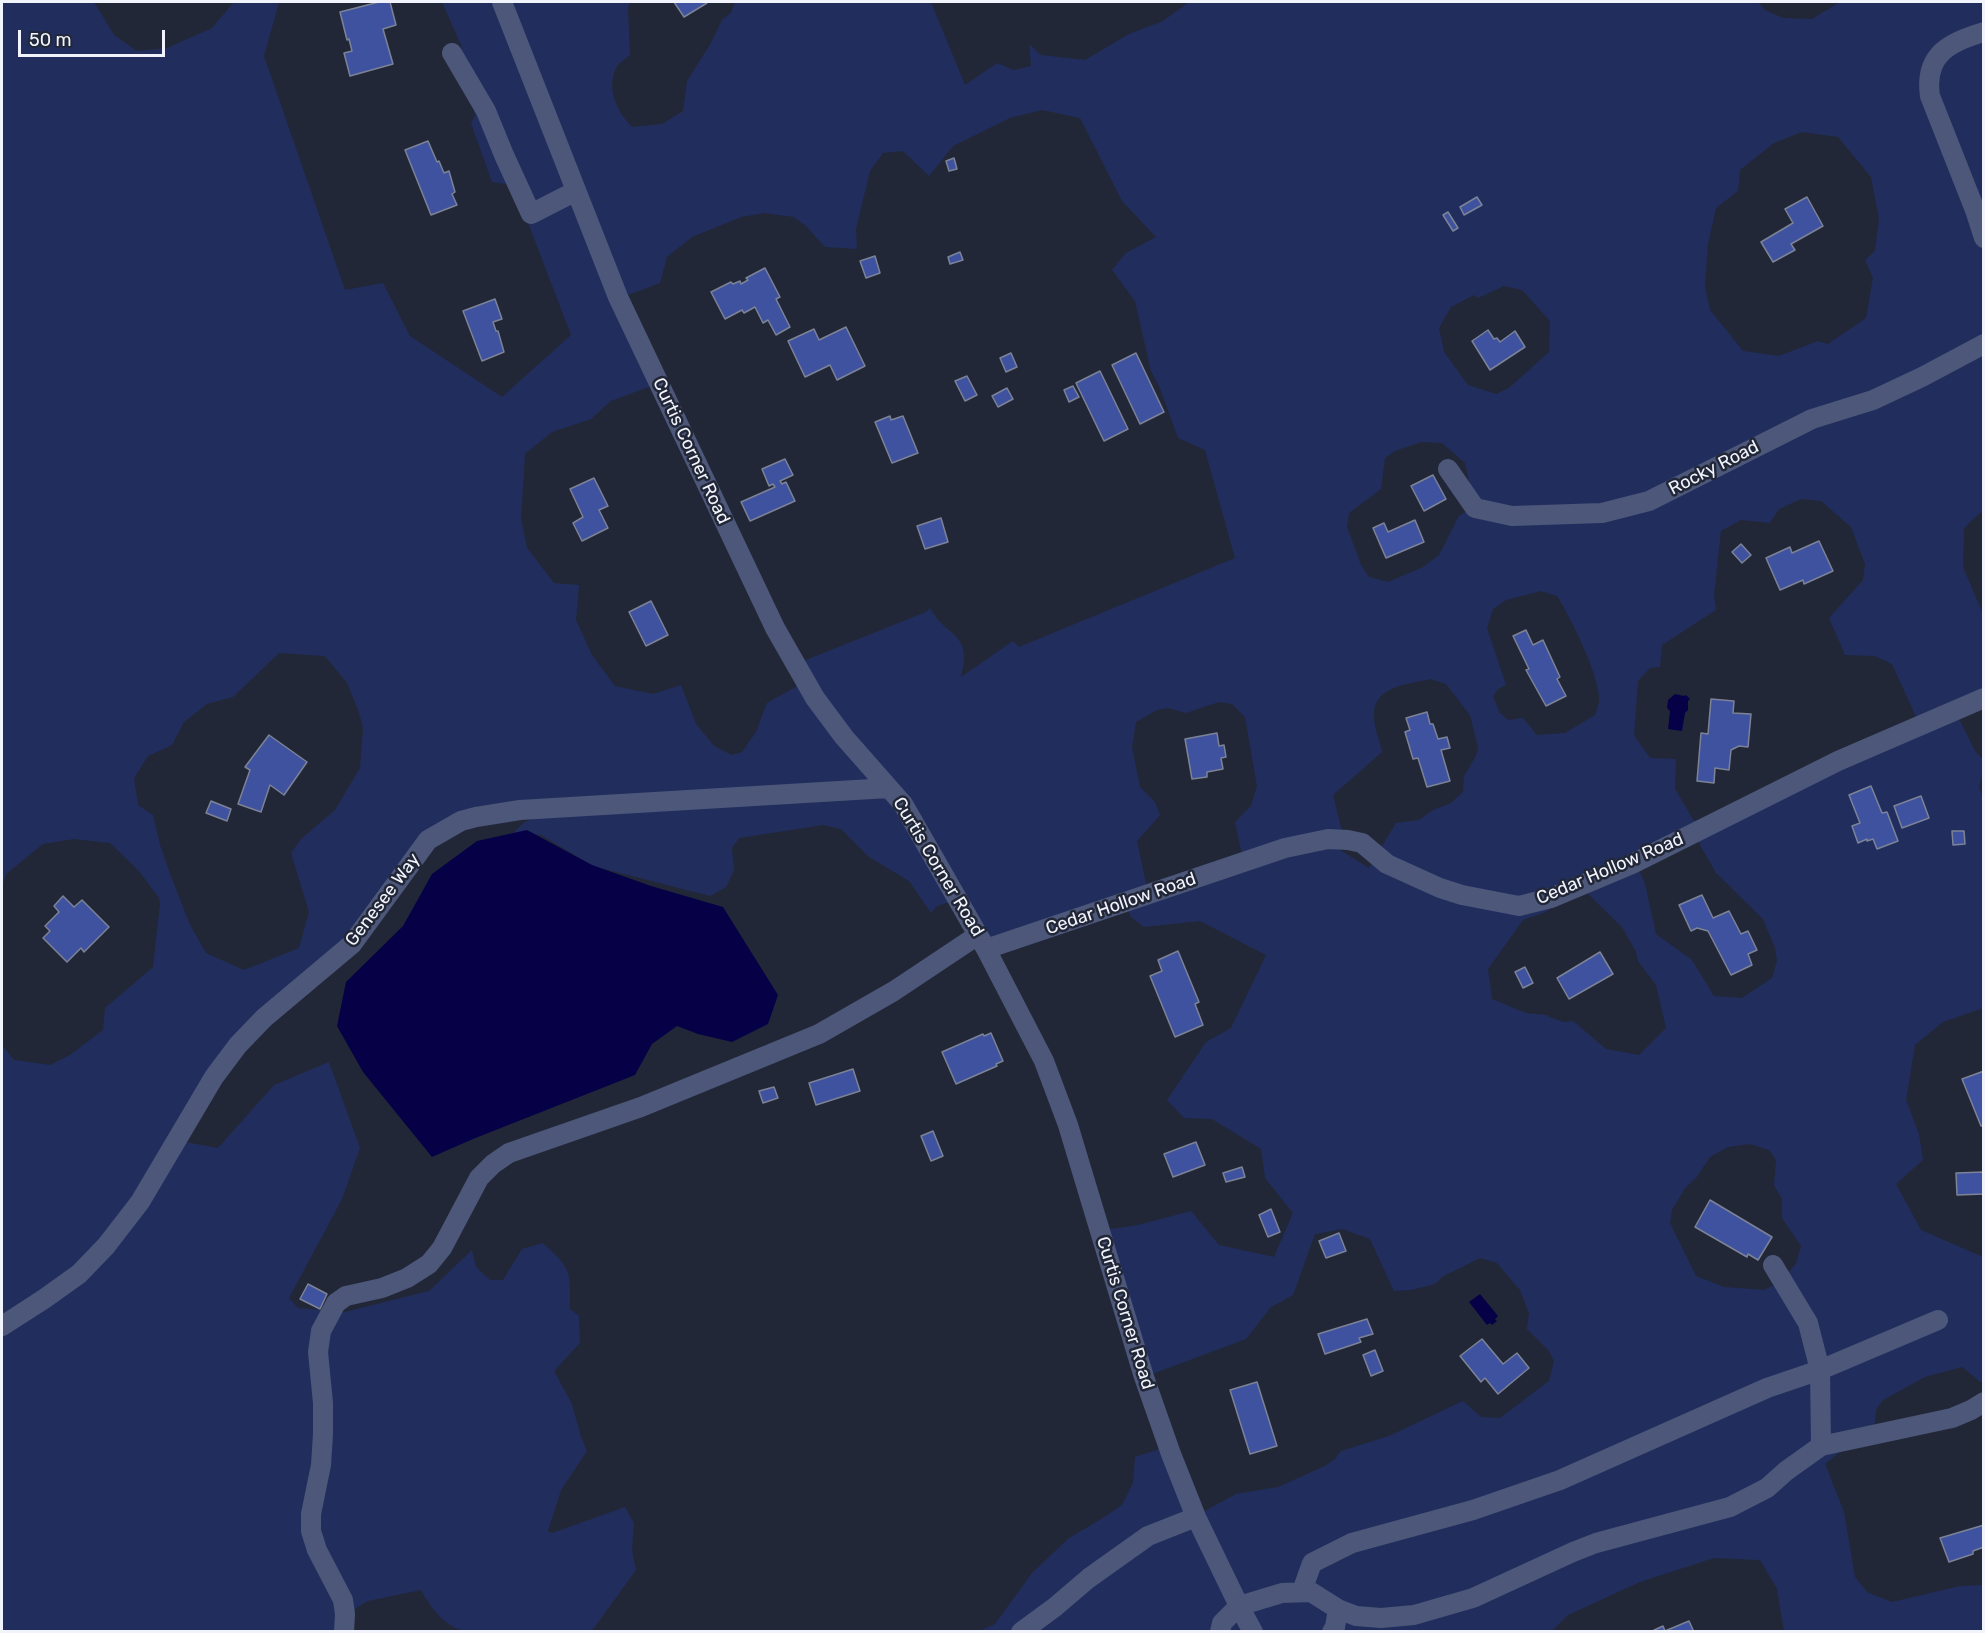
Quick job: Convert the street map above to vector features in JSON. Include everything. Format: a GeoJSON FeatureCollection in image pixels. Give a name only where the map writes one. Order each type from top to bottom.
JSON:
{"type":"FeatureCollection","features":[{"type":"Feature","properties":{"kind":"street","name":"Curtis Corner Road"},"geometry":{"type":"LineString","coordinates":[[502,2],[618,297],[775,628],[815,698],[844,737],[903,804],[982,942],[1044,1061],[1144,1377],[1196,1518],[1253,1632]]}},
{"type":"Feature","properties":{"kind":"street"},"geometry":{"type":"LineString","coordinates":[[1983,32],[1946,47],[1933,64],[1929,85],[1930,96],[1975,210],[1983,238]]}},
{"type":"Feature","properties":{"kind":"street"},"geometry":{"type":"LineString","coordinates":[[452,53],[486,111],[531,214],[576,191]]}},
{"type":"Feature","properties":{"kind":"street","name":"Rocky Road"},"geometry":{"type":"LineString","coordinates":[[1448,469],[1474,508],[1512,516],[1602,513],[1649,501],[1812,419],[1873,400],[1983,344]]}},
{"type":"Feature","properties":{"kind":"street","name":"Cedar Hollow Road"},"geometry":{"type":"LineString","coordinates":[[344,1632],[343,1600],[317,1550],[311,1531],[311,1515],[321,1465],[323,1434],[323,1402],[318,1352],[321,1331],[336,1303],[346,1296],[382,1288],[407,1278],[429,1264],[442,1248],[479,1178],[509,1153],[641,1107],[819,1034],[982,942],[1285,848],[1328,839],[1348,840],[1362,843],[1387,864],[1462,896],[1519,906],[1551,898],[1641,860],[1838,761],[1983,698]]}},
{"type":"Feature","properties":{"kind":"street","name":"Genesee Way"},"geometry":{"type":"LineString","coordinates":[[2,1326],[79,1274],[106,1246],[140,1202],[214,1077],[238,1045],[264,1018],[352,944],[428,840],[450,826],[476,817],[520,810],[889,788]]}},
{"type":"Feature","properties":{"kind":"street"},"geometry":{"type":"LineString","coordinates":[[1773,1265],[1808,1323],[1820,1370],[1821,1446]]}},
{"type":"Feature","properties":{"kind":"street"},"geometry":{"type":"LineString","coordinates":[[1302,1591],[1311,1563],[1352,1543],[1473,1510],[1560,1480],[1767,1388],[1820,1370],[1938,1320]]}},
{"type":"Feature","properties":{"kind":"street"},"geometry":{"type":"LineString","coordinates":[[1220,1632],[1222,1623],[1239,1606],[1282,1593],[1311,1592],[1338,1610],[1356,1616],[1381,1618],[1413,1615],[1473,1598],[1596,1543],[1730,1507],[1767,1488],[1821,1446],[1952,1418],[1983,1402]]}},
{"type":"Feature","properties":{"kind":"street"},"geometry":{"type":"LineString","coordinates":[[1021,1632],[1042,1625],[1089,1578],[1148,1536],[1196,1518]]}},
{"type":"Feature","properties":{"kind":"street"},"geometry":{"type":"LineString","coordinates":[[1332,1632],[1338,1610]]}},
{"type":"Feature","properties":{"kind":"shaded area"},"geometry":{"type":"Polygon","coordinates":[[[2,2],[94,2],[114,35],[137,51],[167,48],[212,28],[234,2],[279,2],[264,56],[345,290],[383,283],[410,336],[502,397],[571,335],[511,178],[505,184],[492,182],[471,123],[475,116],[461,45],[442,2],[630,2],[628,8],[630,55],[617,66],[612,84],[618,107],[632,127],[662,124],[683,111],[687,81],[711,43],[722,20],[731,13],[735,2],[931,2],[965,85],[997,63],[1014,70],[1031,66],[1029,44],[1041,55],[1085,60],[1129,34],[1163,21],[1189,2],[1758,2],[1765,10],[1783,18],[1812,19],[1840,2],[1983,2],[1984,512],[1964,528],[1963,567],[1982,612],[1984,696],[1955,711],[1975,751],[1983,760],[1979,787],[1984,802],[1983,1008],[1943,1022],[1915,1045],[1906,1100],[1919,1134],[1923,1160],[1896,1184],[1921,1230],[1983,1257],[1983,1384],[1962,1367],[1925,1377],[1883,1400],[1876,1410],[1874,1431],[1853,1441],[1825,1464],[1844,1512],[1855,1577],[1867,1592],[1892,1602],[1960,1586],[1983,1585],[1983,1631],[1784,1631],[1777,1589],[1760,1560],[1714,1558],[1640,1582],[1568,1615],[1552,1631],[979,1631],[995,1624],[1032,1573],[1069,1538],[1122,1505],[1133,1483],[1135,1457],[1175,1444],[1203,1512],[1236,1494],[1278,1487],[1325,1466],[1341,1451],[1389,1436],[1463,1401],[1481,1417],[1500,1418],[1549,1381],[1554,1361],[1549,1351],[1527,1329],[1529,1313],[1520,1290],[1497,1263],[1480,1258],[1442,1277],[1435,1284],[1411,1290],[1394,1291],[1370,1239],[1342,1229],[1315,1234],[1293,1295],[1271,1307],[1246,1339],[1152,1374],[1104,1230],[1138,1225],[1191,1211],[1219,1245],[1274,1257],[1293,1213],[1265,1178],[1261,1149],[1212,1119],[1184,1118],[1167,1100],[1206,1042],[1231,1028],[1266,955],[1200,921],[1144,927],[1131,917],[1124,900],[992,938],[989,937],[965,897],[937,906],[931,913],[909,881],[869,857],[841,829],[823,825],[739,838],[732,848],[734,870],[726,887],[710,896],[593,866],[541,835],[513,833],[525,822],[543,813],[450,824],[348,946],[278,1004],[174,1140],[218,1148],[274,1085],[329,1062],[360,1148],[342,1199],[289,1298],[298,1308],[345,1312],[429,1291],[472,1250],[476,1267],[490,1280],[503,1280],[522,1249],[543,1243],[564,1265],[569,1278],[570,1309],[579,1316],[580,1343],[554,1371],[572,1404],[587,1451],[561,1490],[548,1531],[552,1533],[625,1507],[634,1523],[632,1550],[636,1570],[594,1628],[589,1631],[464,1631],[444,1620],[429,1604],[421,1590],[368,1601],[356,1608],[340,1631],[2,1631],[2,1045],[14,1060],[50,1065],[70,1055],[103,1030],[105,1008],[153,967],[160,904],[159,898],[139,871],[110,843],[74,839],[43,844],[6,874],[2,886],[2,2]],[[1042,110],[1010,118],[953,146],[929,176],[903,151],[883,153],[870,171],[856,229],[857,249],[825,247],[806,226],[794,217],[764,213],[741,217],[692,237],[667,257],[660,283],[617,299],[654,385],[611,401],[591,419],[552,432],[525,454],[521,519],[527,548],[554,583],[579,585],[576,620],[592,655],[615,686],[653,694],[681,685],[696,724],[714,746],[732,755],[742,752],[756,732],[767,703],[803,683],[797,668],[806,660],[926,612],[930,608],[961,643],[964,662],[961,677],[1013,641],[1019,647],[1235,558],[1205,450],[1178,438],[1159,386],[1151,371],[1135,301],[1112,270],[1126,253],[1156,237],[1122,201],[1080,118],[1042,110]],[[1802,132],[1774,143],[1740,170],[1738,191],[1716,208],[1708,244],[1705,286],[1710,310],[1743,351],[1779,356],[1818,341],[1828,344],[1866,318],[1873,278],[1865,260],[1875,251],[1879,219],[1871,177],[1838,137],[1802,132]],[[1504,286],[1478,298],[1474,295],[1451,307],[1439,328],[1444,352],[1468,385],[1496,394],[1509,388],[1549,352],[1550,321],[1522,290],[1504,286]],[[1421,442],[1395,451],[1385,458],[1381,489],[1349,513],[1347,527],[1361,565],[1369,577],[1388,582],[1423,567],[1439,555],[1459,516],[1465,512],[1471,489],[1465,463],[1442,443],[1421,442]],[[1801,499],[1779,509],[1770,523],[1741,520],[1721,531],[1714,595],[1716,610],[1662,645],[1660,667],[1650,668],[1638,681],[1634,735],[1650,758],[1676,759],[1675,789],[1694,821],[1918,721],[1892,664],[1875,656],[1845,655],[1829,618],[1863,580],[1865,564],[1851,527],[1821,501],[1801,499]],[[1541,591],[1506,600],[1493,609],[1487,628],[1506,685],[1498,689],[1493,697],[1500,713],[1508,720],[1523,718],[1537,735],[1565,733],[1595,715],[1599,698],[1593,672],[1576,631],[1557,596],[1541,591]],[[279,653],[233,697],[207,704],[184,722],[172,745],[148,756],[134,778],[138,805],[153,815],[160,845],[172,879],[190,925],[206,953],[244,970],[299,948],[309,912],[291,853],[301,839],[335,810],[360,768],[363,729],[359,712],[347,683],[325,656],[279,653]],[[1430,679],[1394,688],[1380,697],[1374,719],[1382,752],[1333,795],[1342,831],[1340,850],[1369,868],[1396,823],[1419,820],[1433,810],[1451,803],[1463,792],[1464,776],[1476,756],[1478,747],[1470,715],[1446,684],[1430,679]],[[1219,702],[1186,713],[1168,708],[1157,710],[1136,722],[1132,747],[1140,787],[1155,802],[1160,815],[1137,841],[1147,888],[1243,859],[1235,822],[1251,806],[1257,786],[1245,717],[1232,704],[1219,702]],[[1691,829],[1633,856],[1645,884],[1656,934],[1692,960],[1714,996],[1742,998],[1772,978],[1777,961],[1775,948],[1763,919],[1716,873],[1691,829]],[[1577,886],[1546,912],[1523,920],[1488,969],[1492,999],[1526,1013],[1547,1015],[1564,1022],[1573,1021],[1606,1049],[1639,1055],[1666,1028],[1656,985],[1638,961],[1636,952],[1622,927],[1577,886]],[[1750,1144],[1728,1147],[1710,1157],[1696,1178],[1685,1188],[1672,1210],[1670,1223],[1696,1276],[1724,1287],[1764,1290],[1777,1284],[1796,1264],[1801,1246],[1782,1218],[1782,1199],[1774,1185],[1776,1160],[1769,1150],[1750,1144]]]}},
{"type":"Feature","properties":{"kind":"shaded area"},"geometry":{"type":"Polygon","coordinates":[[[1675,694],[1686,695],[1690,699],[1682,731],[1668,729],[1670,711],[1667,708],[1668,700],[1675,694]]]}},
{"type":"Feature","properties":{"kind":"shaded area"},"geometry":{"type":"Polygon","coordinates":[[[527,830],[592,865],[651,886],[723,907],[778,995],[768,1024],[732,1042],[698,1034],[677,1026],[652,1044],[635,1075],[432,1157],[363,1072],[337,1026],[346,982],[403,926],[432,874],[477,841],[527,830]]]}},
{"type":"Feature","properties":{"kind":"shaded area"},"geometry":{"type":"Polygon","coordinates":[[[1480,1294],[1498,1316],[1495,1319],[1497,1321],[1492,1325],[1490,1323],[1487,1325],[1469,1302],[1480,1294]]]}},
{"type":"Feature","properties":{"kind":"building"},"geometry":{"type":"Polygon","coordinates":[[[379,2],[390,2],[396,25],[383,29],[393,64],[350,76],[344,53],[352,51],[340,12],[379,2]]]}},
{"type":"Feature","properties":{"kind":"building"},"geometry":{"type":"Polygon","coordinates":[[[674,2],[707,2],[707,3],[684,17],[674,2]]]}},
{"type":"Feature","properties":{"kind":"building"},"geometry":{"type":"Polygon","coordinates":[[[428,141],[444,173],[449,171],[455,192],[452,194],[457,205],[431,215],[405,150],[428,141]]]}},
{"type":"Feature","properties":{"kind":"building"},"geometry":{"type":"Polygon","coordinates":[[[954,158],[957,169],[949,171],[946,161],[954,158]]]}},
{"type":"Feature","properties":{"kind":"building"},"geometry":{"type":"Polygon","coordinates":[[[1477,197],[1482,205],[1464,215],[1460,207],[1477,197]]]}},
{"type":"Feature","properties":{"kind":"building"},"geometry":{"type":"Polygon","coordinates":[[[1807,197],[1823,226],[1791,244],[1795,250],[1773,262],[1761,242],[1793,223],[1785,209],[1807,197]]]}},
{"type":"Feature","properties":{"kind":"building"},"geometry":{"type":"Polygon","coordinates":[[[1448,212],[1458,228],[1453,231],[1443,215],[1448,212]]]}},
{"type":"Feature","properties":{"kind":"building"},"geometry":{"type":"Polygon","coordinates":[[[960,252],[963,260],[950,264],[948,257],[960,252]]]}},
{"type":"Feature","properties":{"kind":"building"},"geometry":{"type":"Polygon","coordinates":[[[875,256],[880,273],[866,278],[860,261],[875,256]]]}},
{"type":"Feature","properties":{"kind":"building"},"geometry":{"type":"Polygon","coordinates":[[[765,268],[780,297],[776,299],[790,327],[776,335],[768,320],[763,323],[755,307],[744,313],[742,310],[725,319],[711,292],[731,282],[733,284],[740,281],[741,284],[748,280],[746,278],[765,268]]]}},
{"type":"Feature","properties":{"kind":"building"},"geometry":{"type":"Polygon","coordinates":[[[495,299],[502,319],[493,322],[504,352],[482,361],[463,311],[495,299]]]}},
{"type":"Feature","properties":{"kind":"building"},"geometry":{"type":"Polygon","coordinates":[[[846,327],[865,366],[837,380],[830,365],[805,377],[788,341],[814,329],[819,340],[846,327]]]}},
{"type":"Feature","properties":{"kind":"building"},"geometry":{"type":"Polygon","coordinates":[[[1488,330],[1494,339],[1497,338],[1500,342],[1515,331],[1525,347],[1490,370],[1472,341],[1488,330]]]}},
{"type":"Feature","properties":{"kind":"building"},"geometry":{"type":"Polygon","coordinates":[[[1011,353],[1017,367],[1006,372],[1000,358],[1011,353]]]}},
{"type":"Feature","properties":{"kind":"building"},"geometry":{"type":"Polygon","coordinates":[[[1136,353],[1164,412],[1140,424],[1112,365],[1136,353]]]}},
{"type":"Feature","properties":{"kind":"building"},"geometry":{"type":"Polygon","coordinates":[[[1100,371],[1128,429],[1104,441],[1076,383],[1100,371]]]}},
{"type":"Feature","properties":{"kind":"building"},"geometry":{"type":"Polygon","coordinates":[[[967,376],[977,395],[965,401],[955,381],[967,376]]]}},
{"type":"Feature","properties":{"kind":"building"},"geometry":{"type":"Polygon","coordinates":[[[1073,386],[1079,397],[1069,402],[1064,390],[1073,386]]]}},
{"type":"Feature","properties":{"kind":"building"},"geometry":{"type":"Polygon","coordinates":[[[1007,388],[1013,399],[998,407],[992,396],[1007,388]]]}},
{"type":"Feature","properties":{"kind":"building"},"geometry":{"type":"Polygon","coordinates":[[[890,416],[891,420],[903,416],[918,453],[892,463],[875,422],[890,416]]]}},
{"type":"Feature","properties":{"kind":"building"},"geometry":{"type":"Polygon","coordinates":[[[785,459],[793,475],[780,481],[782,484],[786,482],[795,501],[750,521],[741,502],[775,487],[773,484],[769,486],[762,469],[785,459]]]}},
{"type":"Feature","properties":{"kind":"building"},"geometry":{"type":"Polygon","coordinates":[[[1433,475],[1446,499],[1424,511],[1411,486],[1433,475]]]}},
{"type":"Feature","properties":{"kind":"building"},"geometry":{"type":"Polygon","coordinates":[[[594,478],[608,506],[599,510],[608,528],[582,541],[573,523],[583,517],[570,489],[594,478]]]}},
{"type":"Feature","properties":{"kind":"building"},"geometry":{"type":"Polygon","coordinates":[[[941,518],[948,542],[925,549],[917,526],[941,518]]]}},
{"type":"Feature","properties":{"kind":"building"},"geometry":{"type":"Polygon","coordinates":[[[1415,520],[1424,542],[1386,558],[1373,528],[1384,523],[1388,532],[1415,520]]]}},
{"type":"Feature","properties":{"kind":"building"},"geometry":{"type":"Polygon","coordinates":[[[1819,541],[1833,571],[1804,584],[1803,580],[1780,590],[1766,558],[1790,547],[1792,553],[1819,541]]]}},
{"type":"Feature","properties":{"kind":"building"},"geometry":{"type":"Polygon","coordinates":[[[1741,544],[1751,555],[1742,563],[1732,552],[1741,544]]]}},
{"type":"Feature","properties":{"kind":"building"},"geometry":{"type":"Polygon","coordinates":[[[651,601],[668,635],[646,646],[629,612],[651,601]]]}},
{"type":"Feature","properties":{"kind":"building"},"geometry":{"type":"Polygon","coordinates":[[[1526,630],[1533,645],[1543,640],[1560,677],[1557,679],[1566,696],[1546,706],[1526,670],[1529,669],[1513,636],[1526,630]]]}},
{"type":"Feature","properties":{"kind":"building"},"geometry":{"type":"Polygon","coordinates":[[[1711,699],[1734,701],[1733,713],[1751,714],[1748,747],[1739,746],[1731,750],[1729,770],[1715,768],[1714,783],[1697,781],[1701,733],[1708,734],[1711,699]]]}},
{"type":"Feature","properties":{"kind":"building"},"geometry":{"type":"Polygon","coordinates":[[[1427,712],[1438,739],[1447,737],[1450,748],[1441,750],[1450,781],[1427,787],[1418,758],[1413,759],[1405,732],[1410,730],[1406,718],[1427,712]]]}},
{"type":"Feature","properties":{"kind":"building"},"geometry":{"type":"Polygon","coordinates":[[[1217,733],[1219,746],[1224,745],[1226,757],[1221,758],[1223,769],[1207,772],[1207,777],[1192,779],[1185,739],[1217,733]]]}},
{"type":"Feature","properties":{"kind":"building"},"geometry":{"type":"Polygon","coordinates":[[[269,735],[307,762],[284,795],[270,785],[261,812],[238,804],[250,770],[245,767],[269,735]]]}},
{"type":"Feature","properties":{"kind":"building"},"geometry":{"type":"Polygon","coordinates":[[[1871,786],[1882,813],[1887,812],[1898,841],[1877,849],[1873,839],[1858,843],[1852,826],[1860,823],[1849,795],[1871,786]]]}},
{"type":"Feature","properties":{"kind":"building"},"geometry":{"type":"Polygon","coordinates":[[[1921,796],[1929,818],[1902,828],[1894,806],[1921,796]]]}},
{"type":"Feature","properties":{"kind":"building"},"geometry":{"type":"Polygon","coordinates":[[[211,801],[231,809],[227,821],[206,813],[211,801]]]}},
{"type":"Feature","properties":{"kind":"building"},"geometry":{"type":"Polygon","coordinates":[[[1952,831],[1964,831],[1965,844],[1953,845],[1952,831]]]}},
{"type":"Feature","properties":{"kind":"building"},"geometry":{"type":"Polygon","coordinates":[[[1702,895],[1713,918],[1729,911],[1741,934],[1748,931],[1757,950],[1748,954],[1752,965],[1731,975],[1708,931],[1697,928],[1691,931],[1679,905],[1702,895]]]}},
{"type":"Feature","properties":{"kind":"building"},"geometry":{"type":"Polygon","coordinates":[[[63,896],[74,907],[82,900],[109,927],[84,952],[81,948],[67,962],[43,938],[50,931],[45,926],[59,912],[54,906],[63,896]]]}},
{"type":"Feature","properties":{"kind":"building"},"geometry":{"type":"Polygon","coordinates":[[[1178,951],[1199,1002],[1195,1004],[1203,1025],[1175,1037],[1150,976],[1162,971],[1158,960],[1178,951]]]}},
{"type":"Feature","properties":{"kind":"building"},"geometry":{"type":"Polygon","coordinates":[[[1600,952],[1613,974],[1569,999],[1557,978],[1600,952]]]}},
{"type":"Feature","properties":{"kind":"building"},"geometry":{"type":"Polygon","coordinates":[[[1525,967],[1533,983],[1523,988],[1515,972],[1525,967]]]}},
{"type":"Feature","properties":{"kind":"building"},"geometry":{"type":"Polygon","coordinates":[[[991,1033],[1003,1061],[996,1064],[997,1066],[956,1084],[942,1052],[983,1034],[984,1036],[991,1033]]]}},
{"type":"Feature","properties":{"kind":"building"},"geometry":{"type":"Polygon","coordinates":[[[853,1069],[860,1091],[816,1105],[809,1083],[853,1069]]]}},
{"type":"Feature","properties":{"kind":"building"},"geometry":{"type":"Polygon","coordinates":[[[1984,1071],[1984,1125],[1981,1126],[1962,1079],[1984,1071]]]}},
{"type":"Feature","properties":{"kind":"building"},"geometry":{"type":"Polygon","coordinates":[[[774,1087],[778,1098],[763,1103],[759,1091],[774,1087]]]}},
{"type":"Feature","properties":{"kind":"building"},"geometry":{"type":"Polygon","coordinates":[[[933,1131],[943,1156],[931,1161],[921,1136],[933,1131]]]}},
{"type":"Feature","properties":{"kind":"building"},"geometry":{"type":"Polygon","coordinates":[[[1196,1142],[1205,1165],[1173,1177],[1164,1154],[1196,1142]]]}},
{"type":"Feature","properties":{"kind":"building"},"geometry":{"type":"Polygon","coordinates":[[[1242,1167],[1245,1177],[1226,1182],[1223,1173],[1242,1167]]]}},
{"type":"Feature","properties":{"kind":"building"},"geometry":{"type":"Polygon","coordinates":[[[1984,1172],[1984,1194],[1957,1195],[1956,1173],[1984,1172]]]}},
{"type":"Feature","properties":{"kind":"building"},"geometry":{"type":"Polygon","coordinates":[[[1710,1200],[1772,1237],[1758,1260],[1748,1254],[1747,1257],[1695,1227],[1710,1200]]]}},
{"type":"Feature","properties":{"kind":"building"},"geometry":{"type":"Polygon","coordinates":[[[1271,1209],[1280,1232],[1268,1237],[1259,1215],[1271,1209]]]}},
{"type":"Feature","properties":{"kind":"building"},"geometry":{"type":"Polygon","coordinates":[[[1339,1233],[1346,1251],[1326,1258],[1319,1241],[1339,1233]]]}},
{"type":"Feature","properties":{"kind":"building"},"geometry":{"type":"Polygon","coordinates":[[[308,1284],[327,1294],[320,1309],[300,1299],[308,1284]]]}},
{"type":"Feature","properties":{"kind":"building"},"geometry":{"type":"Polygon","coordinates":[[[1367,1319],[1373,1334],[1359,1338],[1361,1342],[1325,1354],[1318,1334],[1367,1319]]]}},
{"type":"Feature","properties":{"kind":"building"},"geometry":{"type":"Polygon","coordinates":[[[1482,1339],[1503,1364],[1517,1353],[1529,1368],[1498,1394],[1485,1378],[1481,1382],[1460,1356],[1482,1339]]]}},
{"type":"Feature","properties":{"kind":"building"},"geometry":{"type":"Polygon","coordinates":[[[1375,1350],[1383,1371],[1371,1376],[1363,1355],[1375,1350]]]}},
{"type":"Feature","properties":{"kind":"building"},"geometry":{"type":"Polygon","coordinates":[[[1257,1382],[1277,1446],[1250,1454],[1230,1390],[1257,1382]]]}},
{"type":"Feature","properties":{"kind":"building"},"geometry":{"type":"Polygon","coordinates":[[[1984,1525],[1984,1547],[1973,1551],[1973,1554],[1949,1562],[1940,1538],[1984,1525]]]}},
{"type":"Feature","properties":{"kind":"building"},"geometry":{"type":"Polygon","coordinates":[[[1689,1621],[1694,1632],[1650,1632],[1663,1626],[1665,1631],[1689,1621]]]}}]}
